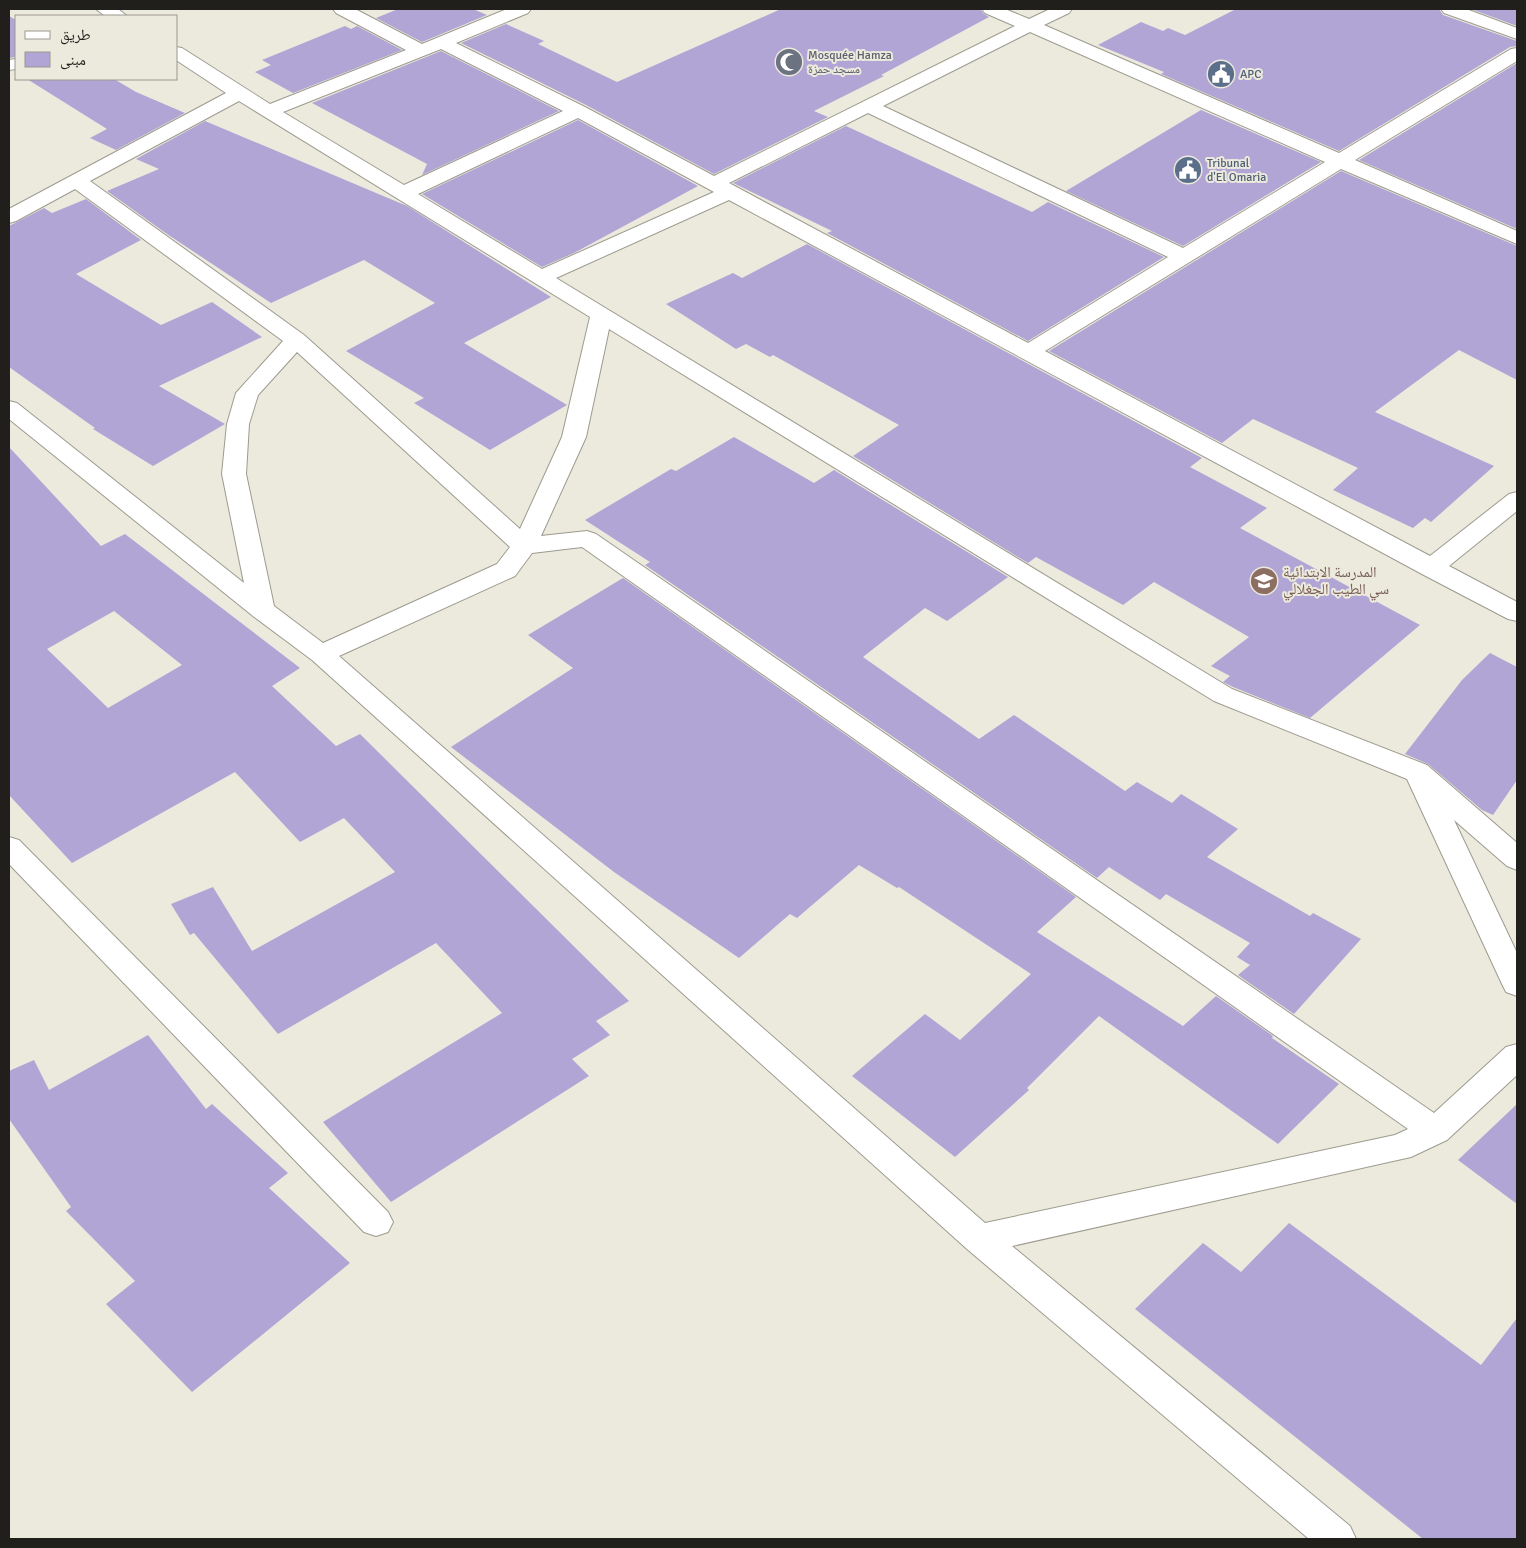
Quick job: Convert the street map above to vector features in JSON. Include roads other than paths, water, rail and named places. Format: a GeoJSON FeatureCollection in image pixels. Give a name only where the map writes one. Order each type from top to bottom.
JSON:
{"type":"FeatureCollection","features":[{"type":"Feature","properties":{"kind":"street"},"geometry":{"type":"LineString","coordinates":[[105,9],[116,15]]}},
{"type":"Feature","properties":{"kind":"street"},"geometry":{"type":"LineString","coordinates":[[342,9],[421,51]]}},
{"type":"Feature","properties":{"kind":"street"},"geometry":{"type":"LineString","coordinates":[[269,111],[442,43],[522,9]]}},
{"type":"Feature","properties":{"kind":"street"},"geometry":{"type":"LineString","coordinates":[[991,9],[1517,238]]}},
{"type":"Feature","properties":{"kind":"street"},"geometry":{"type":"LineString","coordinates":[[541,277],[720,188],[868,106],[1062,9]]}},
{"type":"Feature","properties":{"kind":"street"},"geometry":{"type":"LineString","coordinates":[[1450,9],[1517,34]]}},
{"type":"Feature","properties":{"kind":"street"},"geometry":{"type":"LineString","coordinates":[[361,19],[379,12]]}},
{"type":"Feature","properties":{"kind":"street"},"geometry":{"type":"LineString","coordinates":[[442,43],[578,111],[1517,614]]}},
{"type":"Feature","properties":{"kind":"street"},"geometry":{"type":"LineString","coordinates":[[178,53],[239,93],[1223,695],[1417,772],[1517,859]]}},
{"type":"Feature","properties":{"kind":"street"},"geometry":{"type":"LineString","coordinates":[[1028,352],[1342,162],[1517,53]]}},
{"type":"Feature","properties":{"kind":"street"},"geometry":{"type":"LineString","coordinates":[[9,217],[239,93]]}},
{"type":"Feature","properties":{"kind":"street"},"geometry":{"type":"LineString","coordinates":[[868,106],[1184,257]]}},
{"type":"Feature","properties":{"kind":"street"},"geometry":{"type":"LineString","coordinates":[[404,193],[578,111]]}},
{"type":"Feature","properties":{"kind":"street"},"geometry":{"type":"LineString","coordinates":[[75,180],[296,340],[524,546],[587,539],[1436,1131]]}},
{"type":"Feature","properties":{"kind":"street"},"geometry":{"type":"LineString","coordinates":[[321,654],[506,570],[524,546],[574,438],[601,314]]}},
{"type":"Feature","properties":{"kind":"street"},"geometry":{"type":"LineString","coordinates":[[262,610],[234,474],[238,424],[247,393],[296,340]]}},
{"type":"Feature","properties":{"kind":"street"},"geometry":{"type":"LineString","coordinates":[[9,408],[262,610],[321,654],[978,1239],[1337,1539]]}},
{"type":"Feature","properties":{"kind":"street"},"geometry":{"type":"LineString","coordinates":[[1431,568],[1517,499]]}},
{"type":"Feature","properties":{"kind":"street"},"geometry":{"type":"LineString","coordinates":[[1417,772],[1517,984]]}},
{"type":"Feature","properties":{"kind":"street"},"geometry":{"type":"LineString","coordinates":[[9,847],[376,1222]]}},
{"type":"Feature","properties":{"kind":"street"},"geometry":{"type":"LineString","coordinates":[[978,1239],[1400,1148],[1436,1131],[1517,1056]]}},
{"type":"Feature","properties":{"kind":"place","name":"Mosquée Hamza مسجد حمزة"},"geometry":{"type":"Point","coordinates":[789,62]}},
{"type":"Feature","properties":{"kind":"place","name":"APC"},"geometry":{"type":"Point","coordinates":[1221,74]}},
{"type":"Feature","properties":{"kind":"place","name":"Tribunal d'El Omaria"},"geometry":{"type":"Point","coordinates":[1188,170]}},
{"type":"Feature","properties":{"kind":"place","name":"المدرسة الابتدائية سي الطيب الجغلالي"},"geometry":{"type":"Point","coordinates":[1264,581]}}]}
